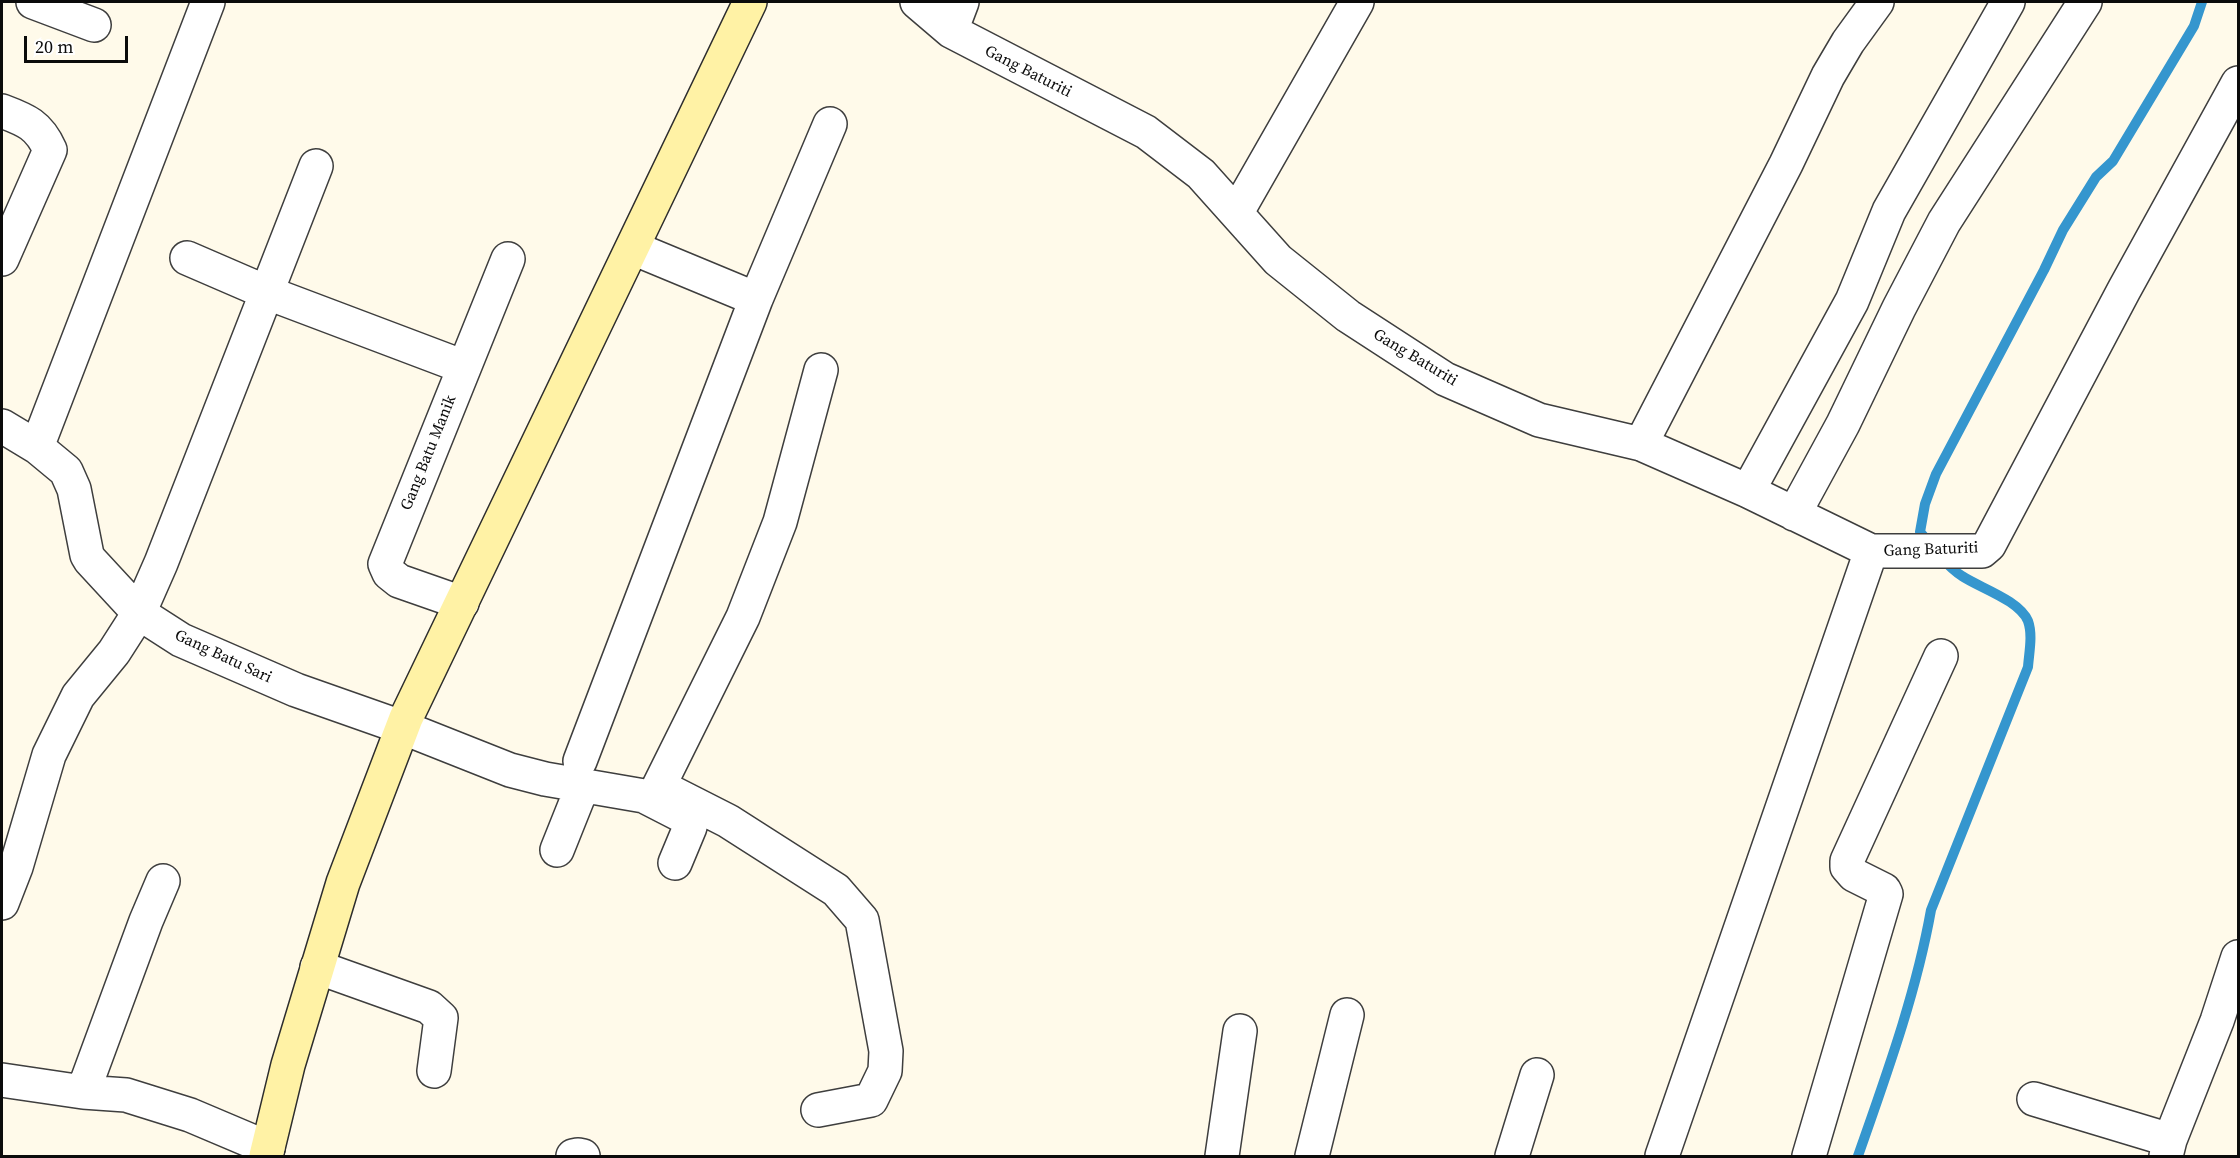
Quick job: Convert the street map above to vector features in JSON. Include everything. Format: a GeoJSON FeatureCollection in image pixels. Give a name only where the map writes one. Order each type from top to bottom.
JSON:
{"type":"FeatureCollection","features":[{"type":"Feature","properties":{"kind":"street"},"geometry":{"type":"LineString","coordinates":[[33,2],[94,25]]}},
{"type":"Feature","properties":{"kind":"street"},"geometry":{"type":"LineString","coordinates":[[37,447],[208,2]]}},
{"type":"Feature","properties":{"kind":"street"},"geometry":{"type":"LineString","coordinates":[[2,1080],[83,1092],[126,1095],[190,1115],[267,1152],[288,1065],[343,883],[405,723],[750,2]]}},
{"type":"Feature","properties":{"kind":"street","name":"Gang Baturiti"},"geometry":{"type":"LineString","coordinates":[[917,2],[957,16],[1146,132],[1201,174],[1278,260],[1348,316],[1445,379],[1539,420],[1641,444],[1748,491],[1871,551],[1982,551],[1989,544],[2124,290],[2238,83]]}},
{"type":"Feature","properties":{"kind":"street"},"geometry":{"type":"LineString","coordinates":[[1237,212],[1357,2]]}},
{"type":"Feature","properties":{"kind":"street"},"geometry":{"type":"LineString","coordinates":[[1641,444],[1780,175],[1828,76],[1848,42],[1877,2]]}},
{"type":"Feature","properties":{"kind":"street"},"geometry":{"type":"LineString","coordinates":[[1748,491],[1852,302],[1889,211],[2008,2]]}},
{"type":"Feature","properties":{"kind":"street"},"geometry":{"type":"LineString","coordinates":[[1794,514],[1843,424],[1944,222],[2085,2]]}},
{"type":"Feature","properties":{"kind":"street"},"geometry":{"type":"LineString","coordinates":[[2,111],[24,120],[43,133],[50,150],[2,259]]}},
{"type":"Feature","properties":{"kind":"street"},"geometry":{"type":"LineString","coordinates":[[557,850],[581,773],[756,299],[830,124]]}},
{"type":"Feature","properties":{"kind":"street"},"geometry":{"type":"LineString","coordinates":[[2,903],[16,867],[48,754],[78,696],[114,652],[139,613],[268,293],[316,166]]}},
{"type":"Feature","properties":{"kind":"street"},"geometry":{"type":"LineString","coordinates":[[633,248],[756,299]]}},
{"type":"Feature","properties":{"kind":"street"},"geometry":{"type":"LineString","coordinates":[[187,258],[268,293],[464,367]]}},
{"type":"Feature","properties":{"kind":"street","name":"Gang Batu Manik"},"geometry":{"type":"LineString","coordinates":[[462,603],[399,581],[389,573],[384,564],[508,259]]}},
{"type":"Feature","properties":{"kind":"street"},"geometry":{"type":"LineString","coordinates":[[659,786],[743,617],[780,522],[821,370]]}},
{"type":"Feature","properties":{"kind":"street","name":"Gang Batu Sari"},"geometry":{"type":"LineString","coordinates":[[2,426],[37,447],[66,471],[74,489],[87,555],[139,613],[181,640],[286,686],[405,723],[510,770],[581,773]]}},
{"type":"Feature","properties":{"kind":"street"},"geometry":{"type":"LineString","coordinates":[[1662,1156],[1871,551]]}},
{"type":"Feature","properties":{"kind":"street"},"geometry":{"type":"LineString","coordinates":[[1809,1156],[1886,894],[1884,890],[1851,872],[1847,867],[1847,861],[1941,656]]}},
{"type":"Feature","properties":{"kind":"street"},"geometry":{"type":"LineString","coordinates":[[581,773],[618,771],[659,786],[728,821],[836,890],[862,920],[886,1051],[885,1071],[880,1086],[871,1100],[818,1110]]}},
{"type":"Feature","properties":{"kind":"street"},"geometry":{"type":"LineString","coordinates":[[581,773],[644,796],[688,821],[690,827],[675,863]]}},
{"type":"Feature","properties":{"kind":"street"},"geometry":{"type":"LineString","coordinates":[[83,1092],[163,881]]}},
{"type":"Feature","properties":{"kind":"street"},"geometry":{"type":"LineString","coordinates":[[2034,1099],[2168,1148],[2217,1021],[2238,957]]}},
{"type":"Feature","properties":{"kind":"street"},"geometry":{"type":"LineString","coordinates":[[316,967],[429,1007],[438,1013],[441,1018],[434,1071]]}},
{"type":"Feature","properties":{"kind":"street"},"geometry":{"type":"LineString","coordinates":[[1312,1156],[1347,1015]]}},
{"type":"Feature","properties":{"kind":"street"},"geometry":{"type":"LineString","coordinates":[[1222,1156],[1240,1031]]}},
{"type":"Feature","properties":{"kind":"street"},"geometry":{"type":"LineString","coordinates":[[1512,1156],[1537,1075]]}},
{"type":"Feature","properties":{"kind":"street"},"geometry":{"type":"LineString","coordinates":[[573,1156],[584,1156]]}},
{"type":"Feature","properties":{"kind":"waterway"},"geometry":{"type":"LineString","coordinates":[[1931,545],[1920,532],[1925,504],[1936,474],[2063,230],[2096,177],[2113,161],[2194,26],[2202,2]]}},
{"type":"Feature","properties":{"kind":"waterway"},"geometry":{"type":"LineString","coordinates":[[1858,1156],[1909,1004],[1931,910],[2028,667],[2030,632],[2028,621],[2023,614],[2008,601],[1959,574],[1941,557]]}}]}
